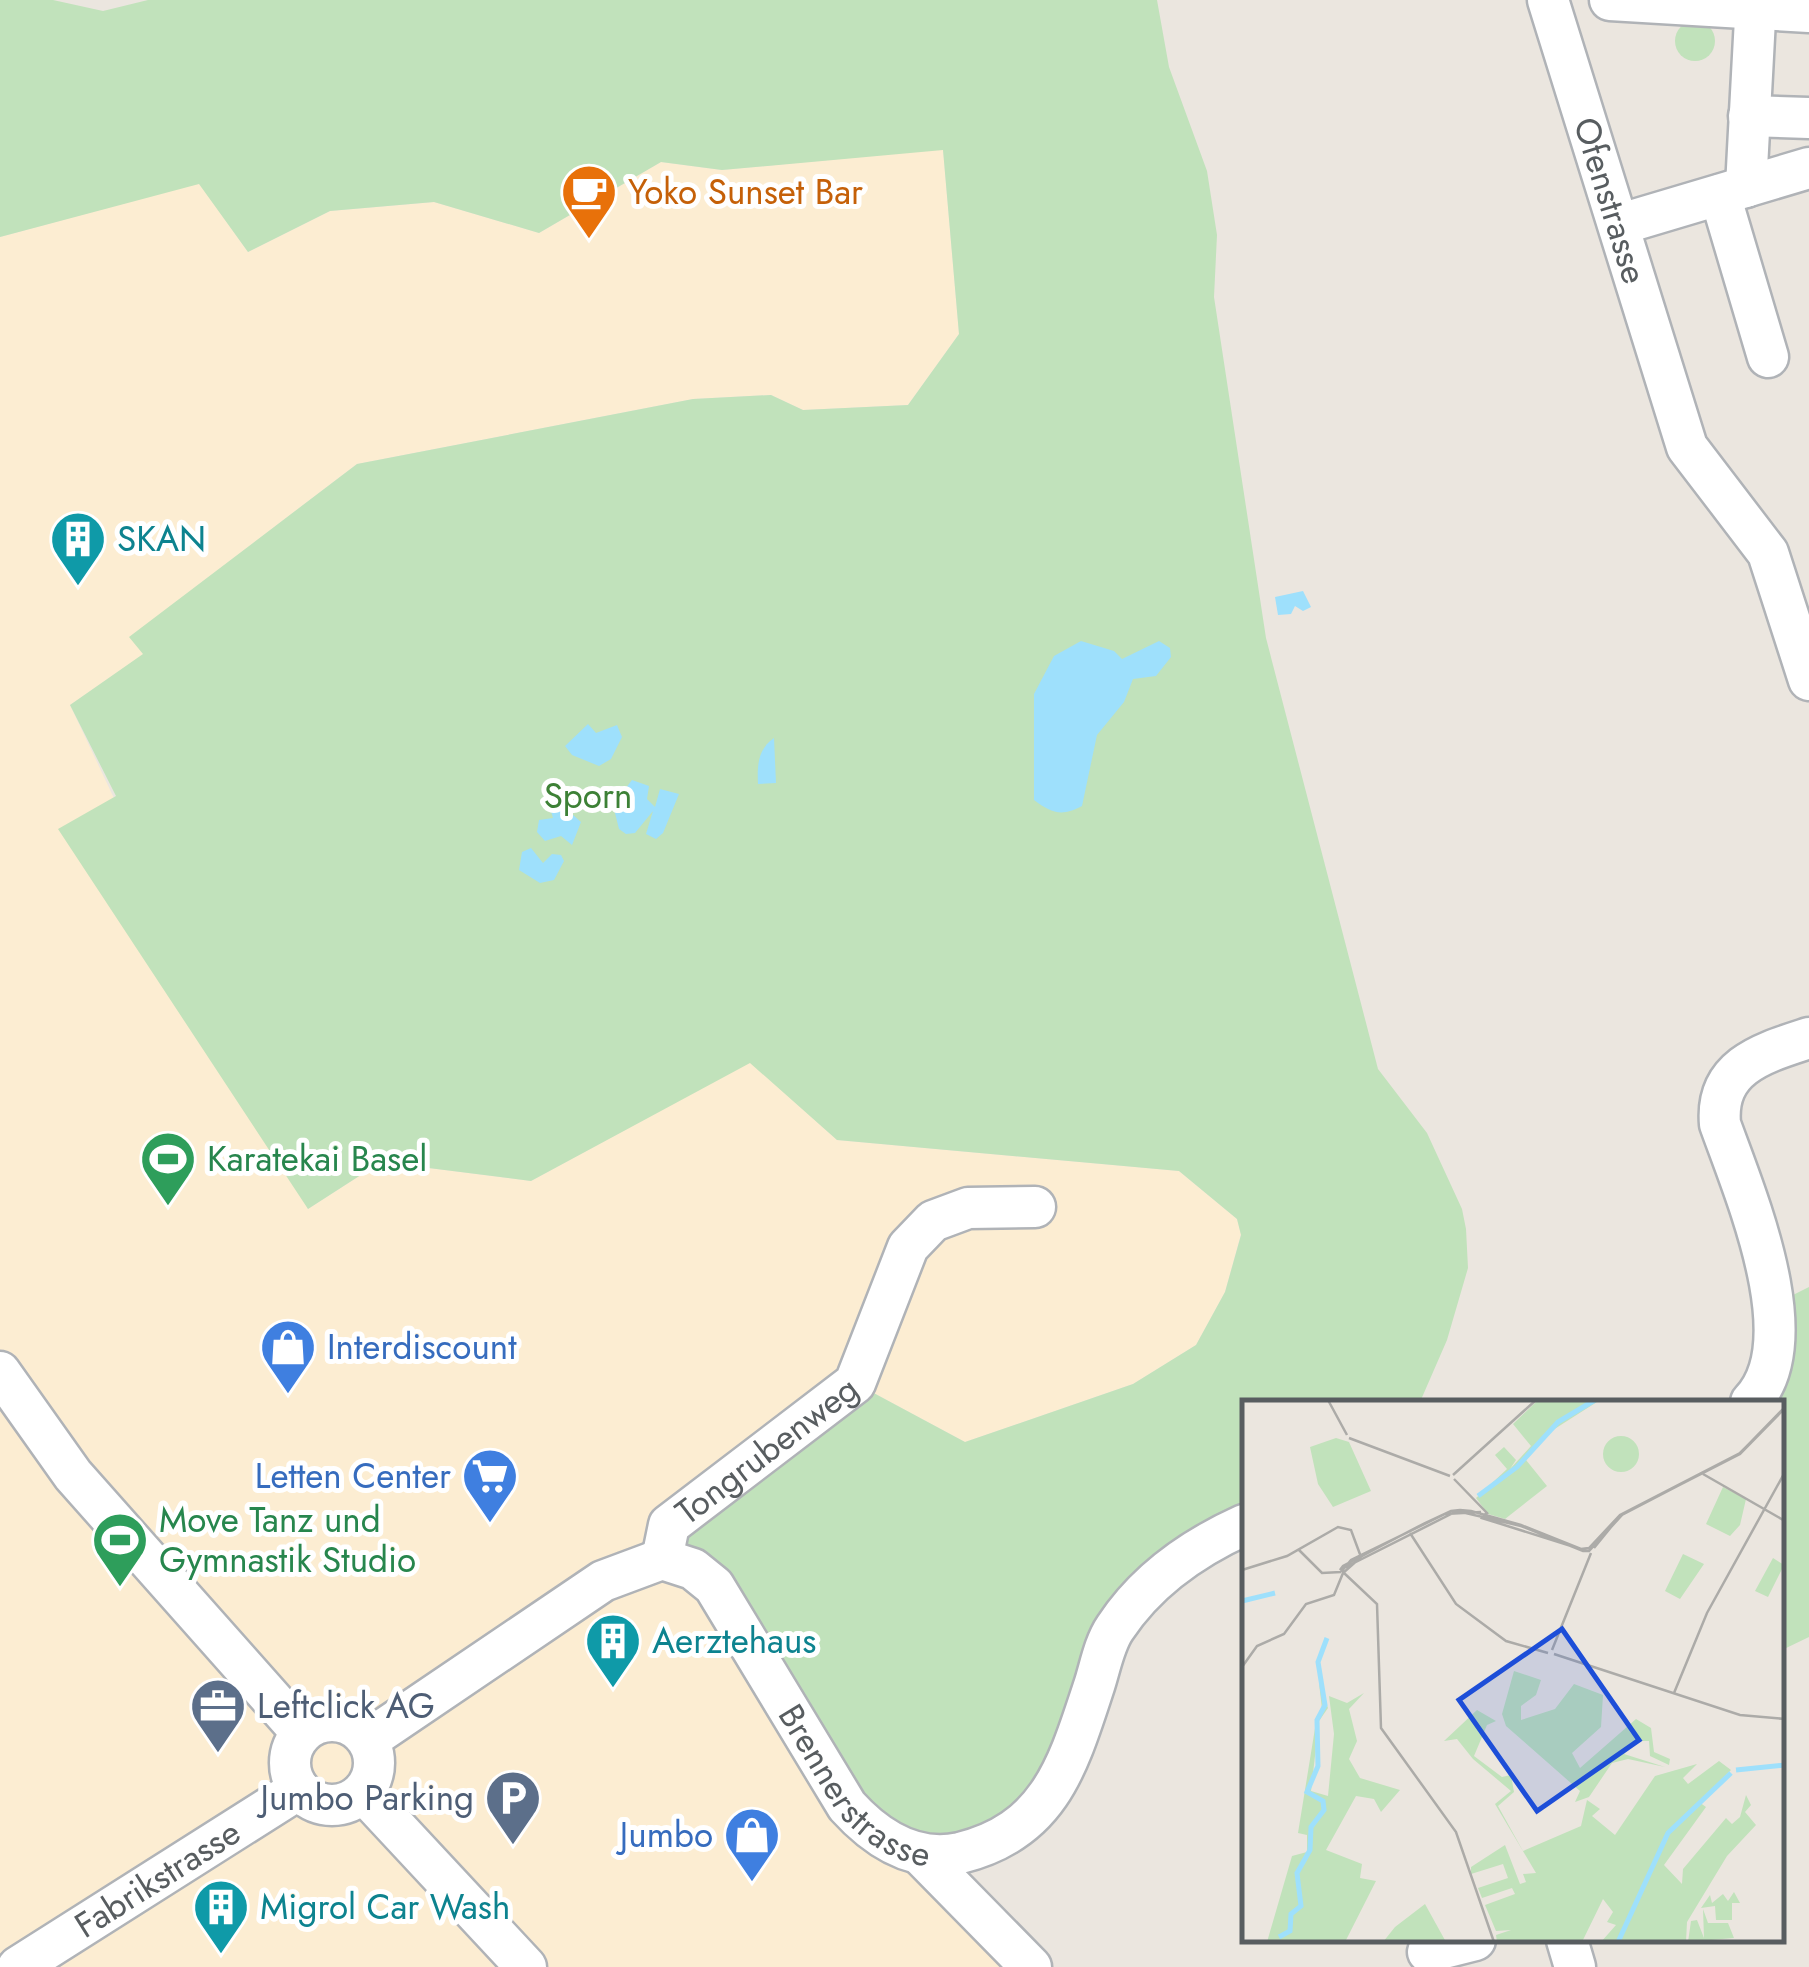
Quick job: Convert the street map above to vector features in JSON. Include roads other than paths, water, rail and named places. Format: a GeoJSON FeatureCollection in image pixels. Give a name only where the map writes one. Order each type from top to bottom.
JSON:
{"type":"FeatureCollection","features":[{"type":"Feature","properties":{"kind":"street","name":"Ofenstrasse"},"geometry":{"type":"LineString","coordinates":[[1548,0],[1621,224],[1687,447],[1768,552],[1809,680]]}},
{"type":"Feature","properties":{"kind":"street"},"geometry":{"type":"LineString","coordinates":[[1610,0],[1756,4],[1809,12]]}},
{"type":"Feature","properties":{"kind":"street"},"geometry":{"type":"LineString","coordinates":[[1756,4],[1749,116],[1733,191],[1768,357]]}},
{"type":"Feature","properties":{"kind":"street"},"geometry":{"type":"LineString","coordinates":[[1749,116],[1809,118]]}},
{"type":"Feature","properties":{"kind":"street"},"geometry":{"type":"LineString","coordinates":[[1621,224],[1809,168]]}},
{"type":"Feature","properties":{"kind":"street"},"geometry":{"type":"LineString","coordinates":[[1752,1400],[1780,1353],[1781,1300],[1720,1124],[1718,1104],[1732,1074],[1744,1063],[1809,1038]]}},
{"type":"Feature","properties":{"kind":"street","name":"Tongrubenweg"},"geometry":{"type":"LineString","coordinates":[[662,1558],[670,1525],[855,1382],[908,1247],[934,1221],[968,1208],[1036,1206]]}},
{"type":"Feature","properties":{"kind":"street"},"geometry":{"type":"LineString","coordinates":[[0,1372],[73,1475],[302,1733]]}},
{"type":"Feature","properties":{"kind":"street","name":"Brennerstrasse"},"geometry":{"type":"LineString","coordinates":[[662,1558],[692,1569],[714,1586],[848,1806],[874,1835],[920,1854],[946,1856],[988,1846],[1016,1833],[1047,1802],[1076,1740],[1112,1631],[1170,1567],[1242,1526]]}},
{"type":"Feature","properties":{"kind":"street"},"geometry":{"type":"LineString","coordinates":[[368,1740],[603,1582],[662,1558]]}},
{"type":"Feature","properties":{"kind":"street"},"geometry":{"type":"LineString","coordinates":[[337,1721],[360,1730],[368,1740],[375,1767],[364,1792],[338,1806],[323,1805],[299,1789],[290,1767],[295,1742],[313,1725],[337,1721]]}},
{"type":"Feature","properties":{"kind":"street","name":"Fabrikstrasse"},"geometry":{"type":"LineString","coordinates":[[18,1967],[299,1789]]}},
{"type":"Feature","properties":{"kind":"street"},"geometry":{"type":"LineString","coordinates":[[364,1792],[526,1967]]}},
{"type":"Feature","properties":{"kind":"street"},"geometry":{"type":"LineString","coordinates":[[920,1854],[1030,1967]]}},
{"type":"Feature","properties":{"kind":"street"},"geometry":{"type":"LineString","coordinates":[[1428,1953],[1468,1942]]}},
{"type":"Feature","properties":{"kind":"street"},"geometry":{"type":"LineString","coordinates":[[1568,1942],[1575,1967]]}},
{"type":"Feature","properties":{"kind":"water"},"geometry":{"type":"Polygon","coordinates":[[[1303,591],[1311,607],[1303,611],[1295,606],[1291,614],[1278,615],[1275,597],[1303,591]]]}},
{"type":"Feature","properties":{"kind":"water"},"geometry":{"type":"Polygon","coordinates":[[[1081,641],[1114,651],[1122,659],[1159,641],[1170,648],[1171,657],[1156,676],[1133,679],[1124,702],[1097,735],[1082,806],[1057,812],[1034,800],[1034,694],[1054,656],[1081,641]]]}},
{"type":"Feature","properties":{"kind":"water"},"geometry":{"type":"Polygon","coordinates":[[[588,724],[596,733],[617,725],[622,737],[611,759],[599,766],[572,755],[565,746],[588,724]]]}},
{"type":"Feature","properties":{"kind":"water"},"geometry":{"type":"Polygon","coordinates":[[[774,738],[776,783],[758,784],[760,758],[774,738]]]}},
{"type":"Feature","properties":{"kind":"water"},"geometry":{"type":"Polygon","coordinates":[[[632,780],[649,786],[647,799],[655,807],[660,789],[679,794],[663,833],[656,839],[646,834],[653,811],[635,833],[626,834],[619,829],[613,805],[632,780]]]}},
{"type":"Feature","properties":{"kind":"water"},"geometry":{"type":"Polygon","coordinates":[[[563,787],[569,794],[572,814],[581,822],[572,845],[561,836],[545,841],[537,832],[539,820],[553,818],[549,805],[563,787]]]}},
{"type":"Feature","properties":{"kind":"water"},"geometry":{"type":"Polygon","coordinates":[[[531,848],[543,863],[552,854],[561,855],[564,861],[554,880],[540,883],[519,870],[522,852],[531,848]]]}},
{"type":"Feature","properties":{"kind":"place","name":"Yoko Sunset Bar"},"geometry":{"type":"Point","coordinates":[589,241]}},
{"type":"Feature","properties":{"kind":"place","name":"SKAN"},"geometry":{"type":"Point","coordinates":[78,588]}},
{"type":"Feature","properties":{"kind":"place","name":"Karatekai Basel"},"geometry":{"type":"Point","coordinates":[168,1208]}},
{"type":"Feature","properties":{"kind":"place","name":"Interdiscount"},"geometry":{"type":"Point","coordinates":[288,1396]}},
{"type":"Feature","properties":{"kind":"place","name":"Letten Center"},"geometry":{"type":"Point","coordinates":[490,1525]}},
{"type":"Feature","properties":{"kind":"place","name":"Move Tanz und Gymnastik Studio"},"geometry":{"type":"Point","coordinates":[120,1589]}},
{"type":"Feature","properties":{"kind":"place","name":"Aerztehaus"},"geometry":{"type":"Point","coordinates":[613,1690]}},
{"type":"Feature","properties":{"kind":"place","name":"Leftclick AG"},"geometry":{"type":"Point","coordinates":[218,1755]}},
{"type":"Feature","properties":{"kind":"place","name":"Jumbo Parking"},"geometry":{"type":"Point","coordinates":[513,1847]}},
{"type":"Feature","properties":{"kind":"place","name":"Jumbo"},"geometry":{"type":"Point","coordinates":[752,1884]}},
{"type":"Feature","properties":{"kind":"place","name":"Migrol Car Wash"},"geometry":{"type":"Point","coordinates":[221,1956]}},
{"type":"Feature","properties":{"kind":"park label","name":"Sporn"},"geometry":{"type":"Point","coordinates":[588,796]}}]}
